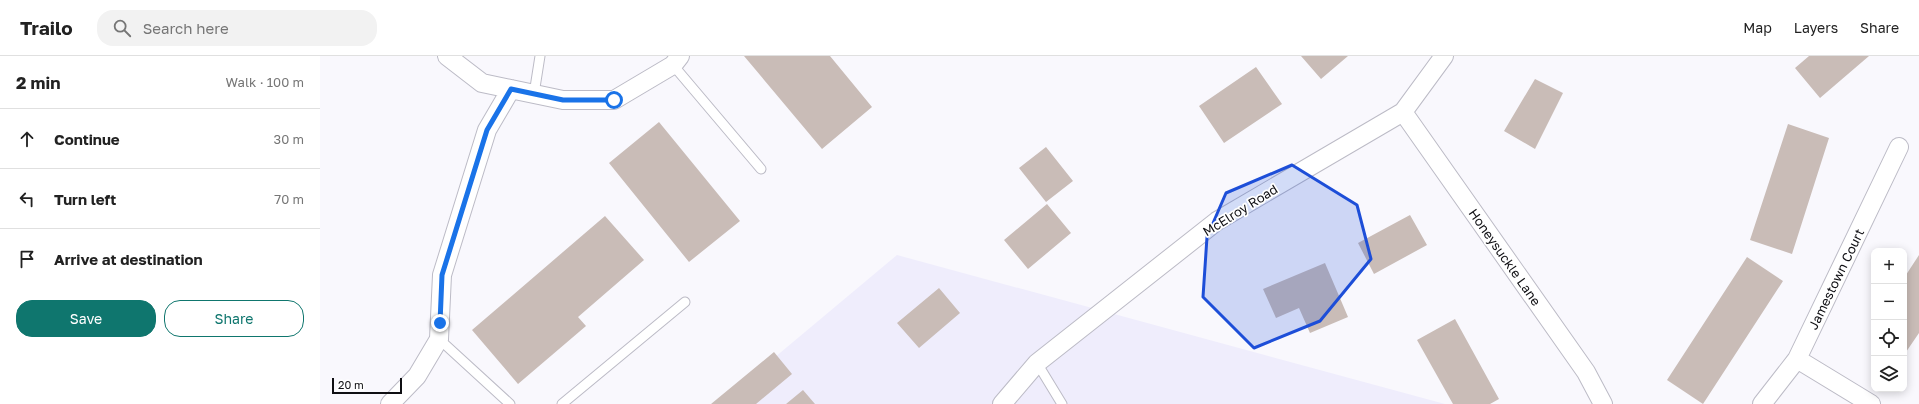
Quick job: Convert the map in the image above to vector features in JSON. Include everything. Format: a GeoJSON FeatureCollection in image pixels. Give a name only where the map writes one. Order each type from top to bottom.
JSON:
{"type":"FeatureCollection","features":[{"type":"Feature","properties":{"kind":"street"},"geometry":{"type":"LineString","coordinates":[[447,56],[482,84],[563,100],[614,100],[676,60]]}},
{"type":"Feature","properties":{"kind":"street","name":"McElroy Road"},"geometry":{"type":"LineString","coordinates":[[1002,404],[1037,363],[1217,221],[1403,112],[1444,56]]}},
{"type":"Feature","properties":{"kind":"street"},"geometry":{"type":"LineString","coordinates":[[390,404],[417,376],[439,339],[442,275],[487,130],[511,89]]}},
{"type":"Feature","properties":{"kind":"street","name":"Honeysuckle Lane"},"geometry":{"type":"LineString","coordinates":[[1403,112],[1586,372],[1603,404]]}},
{"type":"Feature","properties":{"kind":"street","name":"Jamestown Court"},"geometry":{"type":"LineString","coordinates":[[1762,404],[1798,359],[1899,147]]}},
{"type":"Feature","properties":{"kind":"street"},"geometry":{"type":"LineString","coordinates":[[1798,359],[1871,404]]}},
{"type":"Feature","properties":{"kind":"lane"},"geometry":{"type":"LineString","coordinates":[[534,94],[540,56]]}},
{"type":"Feature","properties":{"kind":"lane"},"geometry":{"type":"LineString","coordinates":[[676,60],[761,169]]}},
{"type":"Feature","properties":{"kind":"lane"},"geometry":{"type":"LineString","coordinates":[[562,404],[685,302]]}},
{"type":"Feature","properties":{"kind":"lane"},"geometry":{"type":"LineString","coordinates":[[439,339],[510,404]]}},
{"type":"Feature","properties":{"kind":"lane"},"geometry":{"type":"LineString","coordinates":[[1037,363],[1062,404]]}},
{"type":"Feature","properties":{"kind":"highlighted area"},"geometry":{"type":"Polygon","coordinates":[[[1292,165],[1357,205],[1371,259],[1320,321],[1254,348],[1203,297],[1207,237],[1226,193],[1292,165]]]}},
{"type":"Feature","properties":{"kind":"shaded area"},"geometry":{"type":"Polygon","coordinates":[[[897,255],[1445,404],[719,404],[897,255]]]}},
{"type":"Feature","properties":{"kind":"building"},"geometry":{"type":"Polygon","coordinates":[[[744,56],[830,56],[872,107],[822,149],[744,56]]]}},
{"type":"Feature","properties":{"kind":"building"},"geometry":{"type":"Polygon","coordinates":[[[1301,56],[1348,56],[1321,79],[1301,56]]]}},
{"type":"Feature","properties":{"kind":"building"},"geometry":{"type":"Polygon","coordinates":[[[1809,56],[1869,56],[1820,98],[1795,68],[1809,56]]]}},
{"type":"Feature","properties":{"kind":"building"},"geometry":{"type":"Polygon","coordinates":[[[1256,67],[1282,104],[1224,143],[1199,106],[1256,67]]]}},
{"type":"Feature","properties":{"kind":"building"},"geometry":{"type":"Polygon","coordinates":[[[1535,79],[1563,93],[1535,149],[1504,131],[1535,79]]]}},
{"type":"Feature","properties":{"kind":"building"},"geometry":{"type":"Polygon","coordinates":[[[659,122],[740,221],[689,262],[609,163],[659,122]]]}},
{"type":"Feature","properties":{"kind":"building"},"geometry":{"type":"Polygon","coordinates":[[[1788,124],[1829,138],[1792,254],[1750,240],[1788,124]]]}},
{"type":"Feature","properties":{"kind":"building"},"geometry":{"type":"Polygon","coordinates":[[[1046,147],[1073,181],[1046,202],[1019,168],[1046,147]]]}},
{"type":"Feature","properties":{"kind":"building"},"geometry":{"type":"Polygon","coordinates":[[[1047,204],[1071,233],[1028,269],[1004,240],[1047,204]]]}},
{"type":"Feature","properties":{"kind":"building"},"geometry":{"type":"Polygon","coordinates":[[[1410,215],[1427,245],[1374,274],[1358,243],[1410,215]]]}},
{"type":"Feature","properties":{"kind":"building"},"geometry":{"type":"Polygon","coordinates":[[[605,216],[644,260],[578,317],[586,326],[518,384],[472,330],[605,216]]]}},
{"type":"Feature","properties":{"kind":"building"},"geometry":{"type":"Polygon","coordinates":[[[1919,255],[1919,333],[1907,351],[1907,284],[1907,273],[1919,255]]]}},
{"type":"Feature","properties":{"kind":"building"},"geometry":{"type":"Polygon","coordinates":[[[1747,257],[1783,281],[1703,404],[1667,380],[1747,257]]]}},
{"type":"Feature","properties":{"kind":"building"},"geometry":{"type":"Polygon","coordinates":[[[1325,263],[1348,317],[1310,333],[1299,308],[1276,318],[1263,289],[1325,263]]]}},
{"type":"Feature","properties":{"kind":"building"},"geometry":{"type":"Polygon","coordinates":[[[939,288],[960,313],[919,348],[897,323],[939,288]]]}},
{"type":"Feature","properties":{"kind":"building"},"geometry":{"type":"Polygon","coordinates":[[[1455,319],[1499,399],[1490,404],[1453,404],[1417,340],[1455,319]]]}},
{"type":"Feature","properties":{"kind":"building"},"geometry":{"type":"Polygon","coordinates":[[[774,352],[792,374],[756,404],[711,404],[774,352]]]}},
{"type":"Feature","properties":{"kind":"building"},"geometry":{"type":"Polygon","coordinates":[[[803,390],[815,404],[786,404],[803,390]]]}},
{"type":"Feature","properties":{"kind":"route"},"geometry":{"type":"LineString","coordinates":[[440,323],[442,275],[487,130],[511,89],[563,100],[614,100]]}}]}
